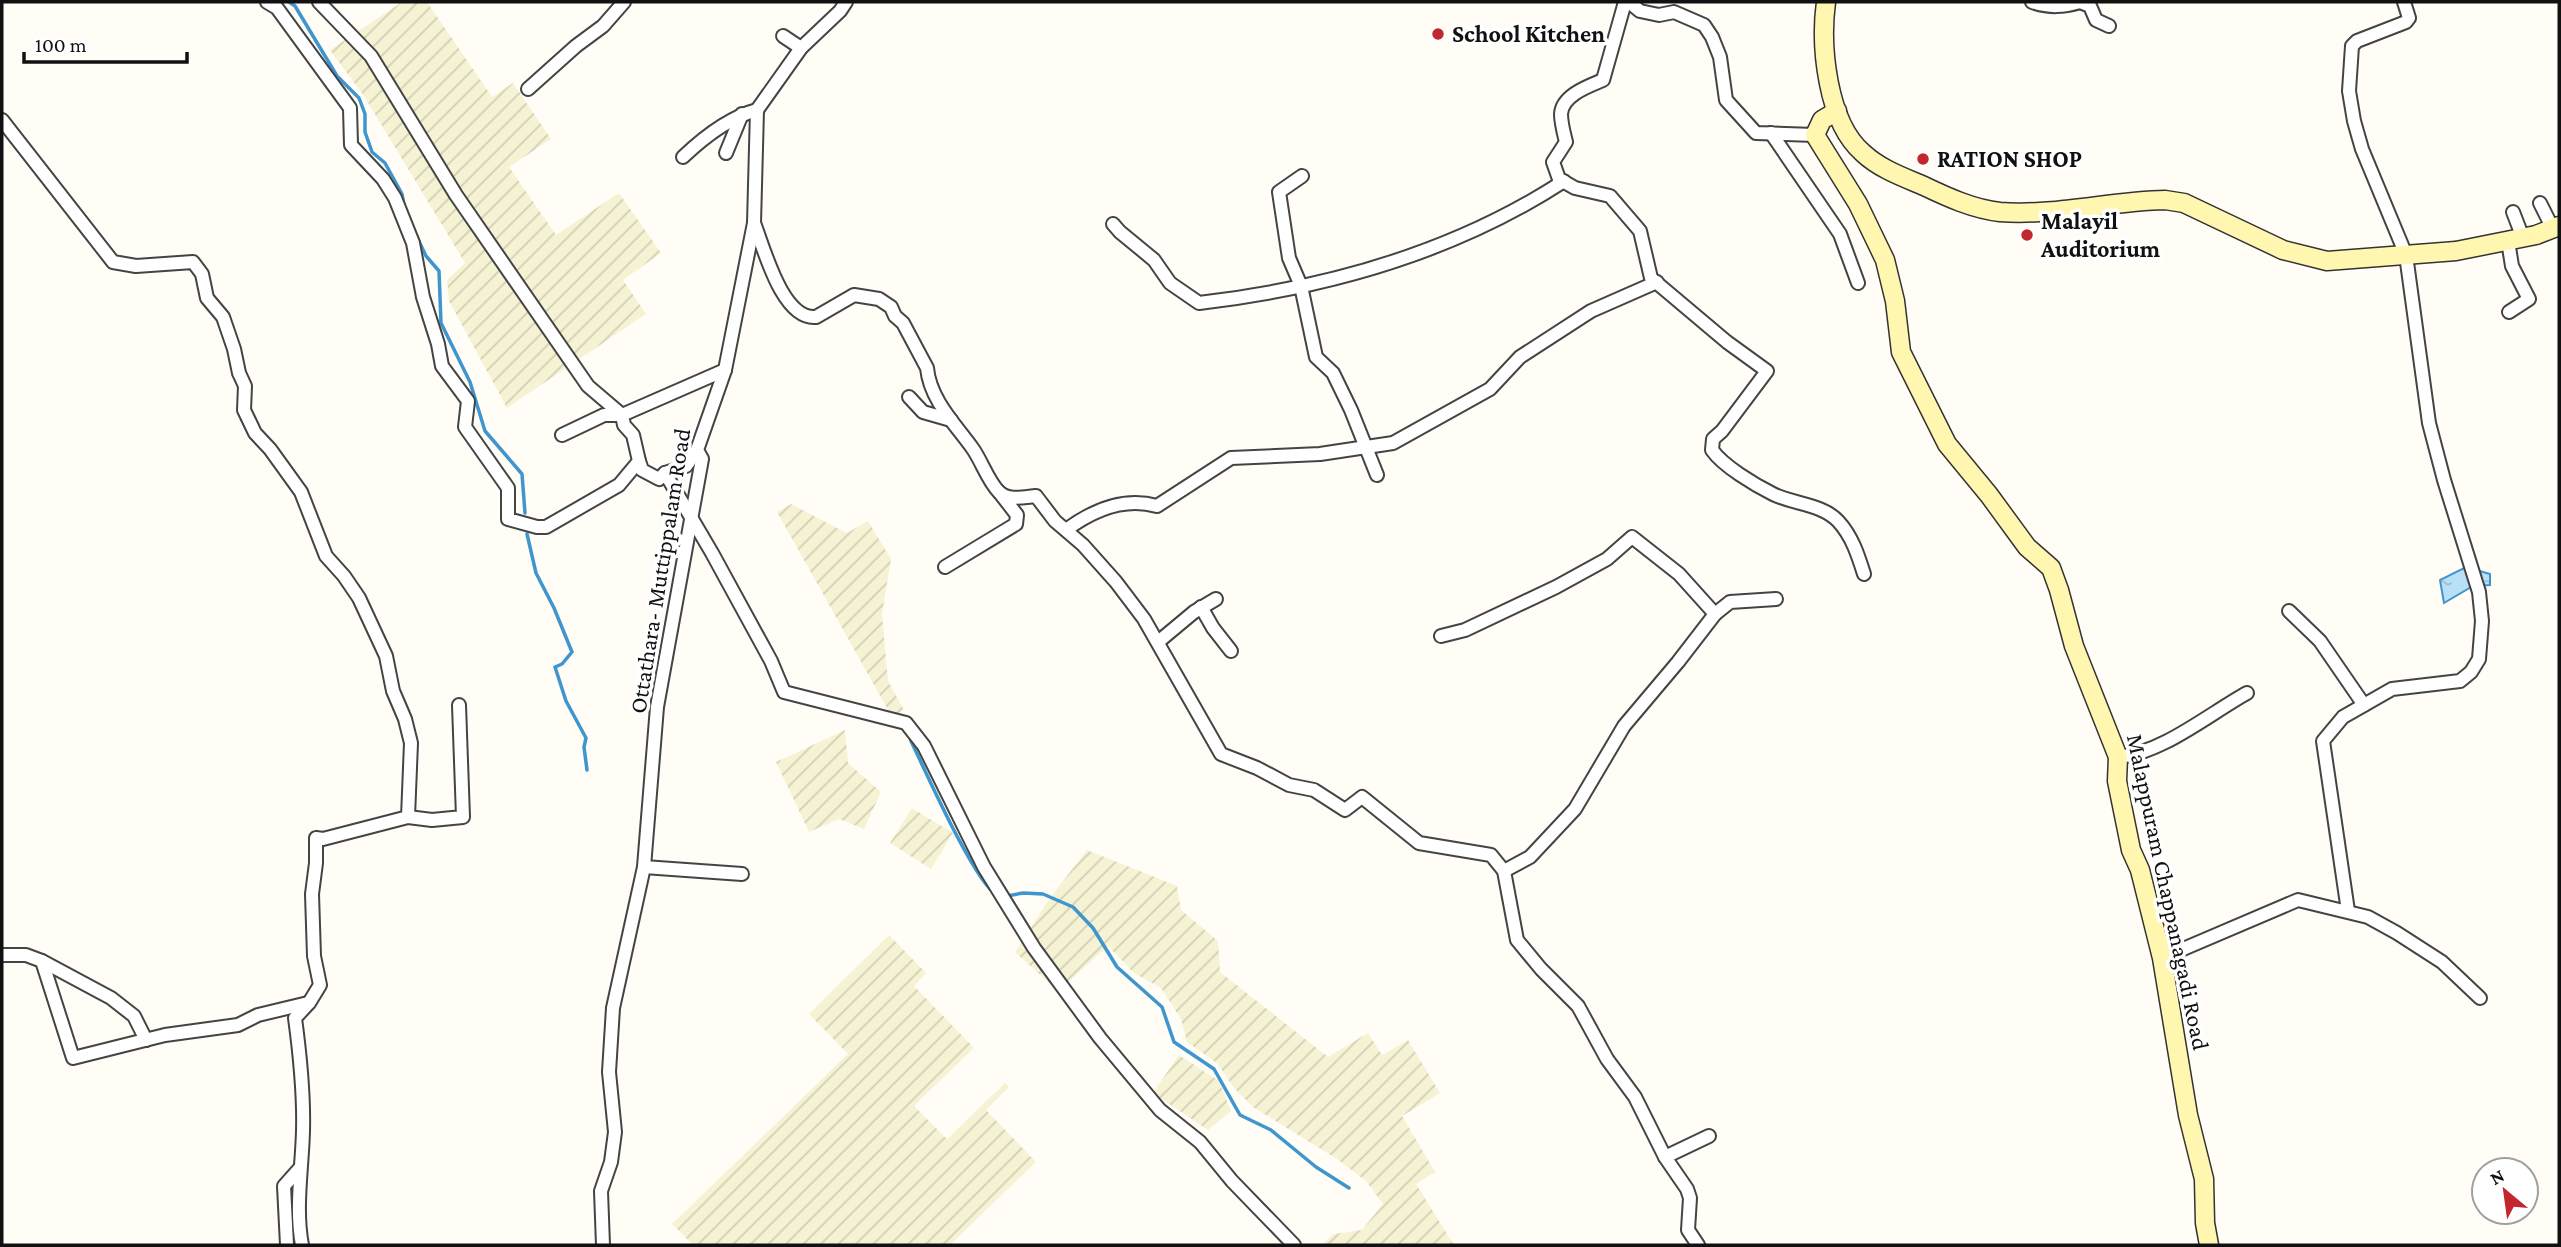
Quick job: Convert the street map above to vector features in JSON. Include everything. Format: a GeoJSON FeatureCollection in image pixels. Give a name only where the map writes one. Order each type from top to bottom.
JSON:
{"type":"FeatureCollection","features":[{"type":"Feature","properties":{"kind":"street"},"geometry":{"type":"LineString","coordinates":[[267,2],[277,8],[349,108],[351,145],[383,179],[395,198],[413,243],[423,297],[442,366],[468,401],[465,427],[508,488],[508,519],[546,527],[619,485],[639,461]]}},
{"type":"Feature","properties":{"kind":"street"},"geometry":{"type":"LineString","coordinates":[[319,2],[371,56],[456,195],[588,386],[622,415],[624,425],[633,435],[642,470],[659,479],[665,473],[686,466],[696,450]]}},
{"type":"Feature","properties":{"kind":"street"},"geometry":{"type":"LineString","coordinates":[[528,89],[603,26],[624,2]]}},
{"type":"Feature","properties":{"kind":"street"},"geometry":{"type":"LineString","coordinates":[[683,157],[694,146],[742,114],[757,110],[801,48],[843,7],[830,2]]}},
{"type":"Feature","properties":{"kind":"street"},"geometry":{"type":"LineString","coordinates":[[1837,111],[1822,120],[1815,135],[1756,133],[1726,100],[1720,57],[1704,25],[1674,12],[1659,15],[1640,11],[1627,2],[1603,80],[1578,91],[1563,108],[1561,115],[1566,142],[1553,162],[1559,179],[1575,188],[1610,196],[1640,231],[1651,278],[1727,342],[1767,371],[1713,439],[1712,450],[1717,458],[1774,495],[1808,504],[1837,519],[1855,546],[1864,574]]}},
{"type":"Feature","properties":{"kind":"street"},"geometry":{"type":"LineString","coordinates":[[1826,2],[1823,25],[1827,72],[1837,111],[1848,136],[1861,152],[1880,166],[1952,199],[1997,211],[2038,213],[2165,200],[2184,204],[2283,250],[2328,261],[2456,251],[2556,230],[2540,203]]}},
{"type":"Feature","properties":{"kind":"street"},"geometry":{"type":"LineString","coordinates":[[2032,2],[2049,7],[2080,2],[2090,6],[2096,20],[2109,26]]}},
{"type":"Feature","properties":{"kind":"street"},"geometry":{"type":"LineString","coordinates":[[2348,911],[2323,741],[2343,717],[2392,689],[2460,681],[2471,672],[2479,659],[2482,621],[2479,592],[2429,423],[2406,255],[2362,149],[2349,91],[2352,46],[2357,41],[2406,22],[2409,18],[2404,2]]}},
{"type":"Feature","properties":{"kind":"street"},"geometry":{"type":"LineString","coordinates":[[783,36],[801,48]]}},
{"type":"Feature","properties":{"kind":"street","name":"Ottathara- Muttippalam Road"},"geometry":{"type":"LineString","coordinates":[[603,1245],[601,1191],[611,1162],[615,1132],[609,1072],[612,1008],[644,867],[657,708],[702,459],[696,450],[725,370],[754,223],[757,110]]}},
{"type":"Feature","properties":{"kind":"street"},"geometry":{"type":"LineString","coordinates":[[726,153],[742,114]]}},
{"type":"Feature","properties":{"kind":"street"},"geometry":{"type":"LineString","coordinates":[[2,120],[113,262],[135,266],[193,262],[202,274],[206,298],[223,317],[234,349],[245,386],[244,410],[255,433],[301,492],[326,556],[359,598],[386,656],[393,691],[405,719],[411,743],[408,817]]}},
{"type":"Feature","properties":{"kind":"street"},"geometry":{"type":"LineString","coordinates":[[1771,133],[1840,234],[1858,283]]}},
{"type":"Feature","properties":{"kind":"street","name":"Malappuram Chappanagadi Road"},"geometry":{"type":"LineString","coordinates":[[1815,135],[1858,204],[1885,260],[1895,301],[1901,352],[1947,444],[2027,547],[2051,568],[2074,646],[2118,757],[2118,781],[2131,850],[2140,870],[2162,958],[2188,1115],[2204,1179],[2205,1223],[2209,1245]]}},
{"type":"Feature","properties":{"kind":"street"},"geometry":{"type":"LineString","coordinates":[[1302,176],[1279,191],[1289,258],[1301,286],[1316,357],[1333,373],[1377,475]]}},
{"type":"Feature","properties":{"kind":"street"},"geometry":{"type":"LineString","coordinates":[[1113,224],[1154,260],[1170,283],[1199,303],[1328,281],[1440,245],[1524,207],[1563,181]]}},
{"type":"Feature","properties":{"kind":"street"},"geometry":{"type":"LineString","coordinates":[[2509,312],[2529,299],[2512,266],[2516,239],[2513,212]]}},
{"type":"Feature","properties":{"kind":"street"},"geometry":{"type":"LineString","coordinates":[[754,223],[773,273],[792,309],[803,315],[816,317],[854,295],[879,299],[891,307],[928,368],[928,377],[938,400],[1017,515],[1016,524],[945,567]]}},
{"type":"Feature","properties":{"kind":"street"},"geometry":{"type":"LineString","coordinates":[[1066,530],[1117,504],[1141,502],[1157,506],[1231,458],[1320,454],[1393,443],[1490,389],[1520,357],[1591,311],[1657,282]]}},
{"type":"Feature","properties":{"kind":"street"},"geometry":{"type":"LineString","coordinates":[[562,435],[604,415],[622,415],[725,370]]}},
{"type":"Feature","properties":{"kind":"street"},"geometry":{"type":"LineString","coordinates":[[909,397],[923,412],[951,420]]}},
{"type":"Feature","properties":{"kind":"street"},"geometry":{"type":"LineString","coordinates":[[665,473],[771,661],[784,692],[906,723],[924,746],[984,867],[1034,948],[1100,1038],[1160,1110],[1200,1142],[1232,1181],[1294,1245]]}},
{"type":"Feature","properties":{"kind":"street"},"geometry":{"type":"LineString","coordinates":[[1000,493],[1014,498],[1036,496],[1055,521],[1116,582],[1144,619],[1221,754],[1257,768],[1289,785],[1314,790],[1345,810],[1362,797],[1419,843],[1491,855],[1504,871],[1517,940],[1541,970],[1578,1006],[1606,1059],[1635,1097],[1665,1157],[1687,1189],[1690,1198],[1688,1230],[1698,1245]]}},
{"type":"Feature","properties":{"kind":"street"},"geometry":{"type":"LineString","coordinates":[[1441,636],[1465,630],[1556,587],[1607,559],[1632,537],[1679,574],[1715,614]]}},
{"type":"Feature","properties":{"kind":"street"},"geometry":{"type":"LineString","coordinates":[[1158,642],[1201,607],[1216,599]]}},
{"type":"Feature","properties":{"kind":"street"},"geometry":{"type":"LineString","coordinates":[[1504,871],[1530,858],[1575,809],[1624,726],[1715,614],[1730,602],[1776,599]]}},
{"type":"Feature","properties":{"kind":"street"},"geometry":{"type":"LineString","coordinates":[[1201,607],[1231,651]]}},
{"type":"Feature","properties":{"kind":"street"},"geometry":{"type":"LineString","coordinates":[[2289,611],[2320,642],[2364,705]]}},
{"type":"Feature","properties":{"kind":"street"},"geometry":{"type":"LineString","coordinates":[[2118,757],[2134,756],[2247,693]]}},
{"type":"Feature","properties":{"kind":"street"},"geometry":{"type":"LineString","coordinates":[[302,1245],[300,1168],[303,1130],[295,1018],[309,1003],[320,985],[314,956],[312,894],[316,838],[323,839],[408,817],[432,820],[463,817],[459,705]]}},
{"type":"Feature","properties":{"kind":"street"},"geometry":{"type":"LineString","coordinates":[[644,867],[742,874]]}},
{"type":"Feature","properties":{"kind":"street"},"geometry":{"type":"LineString","coordinates":[[2162,958],[2298,900],[2368,917],[2431,954],[2480,998]]}},
{"type":"Feature","properties":{"kind":"street"},"geometry":{"type":"LineString","coordinates":[[2,955],[26,955],[42,961],[111,998],[134,1016],[146,1040]]}},
{"type":"Feature","properties":{"kind":"street"},"geometry":{"type":"LineString","coordinates":[[42,961],[73,1058],[146,1040],[238,1025],[258,1015],[309,1003]]}},
{"type":"Feature","properties":{"kind":"street"},"geometry":{"type":"LineString","coordinates":[[1665,1157],[1709,1136]]}},
{"type":"Feature","properties":{"kind":"street"},"geometry":{"type":"LineString","coordinates":[[287,1245],[284,1186],[300,1168]]}},
{"type":"Feature","properties":{"kind":"shaded area"},"geometry":{"type":"Polygon","coordinates":[[[402,2],[427,2],[492,97],[513,83],[551,139],[509,167],[556,235],[619,193],[661,253],[623,280],[646,314],[507,408],[449,301],[447,280],[465,263],[364,96],[330,50],[402,2]]]}},
{"type":"Feature","properties":{"kind":"shaded area"},"geometry":{"type":"Polygon","coordinates":[[[791,504],[847,533],[868,521],[891,559],[882,614],[888,681],[904,710],[892,717],[777,512],[791,504]]]}},
{"type":"Feature","properties":{"kind":"shaded area"},"geometry":{"type":"Polygon","coordinates":[[[845,730],[848,763],[881,792],[864,829],[839,819],[809,832],[776,762],[845,730]]]}},
{"type":"Feature","properties":{"kind":"shaded area"},"geometry":{"type":"Polygon","coordinates":[[[912,808],[953,833],[931,869],[890,843],[912,808]]]}},
{"type":"Feature","properties":{"kind":"shaded area"},"geometry":{"type":"Polygon","coordinates":[[[1087,850],[1177,886],[1181,910],[1218,941],[1220,972],[1328,1057],[1368,1033],[1382,1055],[1408,1040],[1440,1093],[1402,1116],[1435,1172],[1416,1184],[1454,1245],[1321,1245],[1334,1234],[1362,1230],[1383,1204],[1366,1181],[1337,1159],[1253,1107],[1234,1088],[1217,1063],[1187,1042],[1181,1019],[1161,988],[1134,973],[1108,946],[1058,991],[1015,952],[1050,898],[1087,850]]]}},
{"type":"Feature","properties":{"kind":"shaded area"},"geometry":{"type":"Polygon","coordinates":[[[889,935],[926,973],[914,986],[974,1048],[914,1106],[947,1139],[1005,1083],[1009,1087],[986,1110],[1036,1162],[950,1245],[693,1245],[672,1224],[848,1054],[809,1014],[889,935]]]}},
{"type":"Feature","properties":{"kind":"shaded area"},"geometry":{"type":"Polygon","coordinates":[[[1179,1055],[1219,1081],[1231,1111],[1208,1130],[1153,1093],[1179,1055]]]}},
{"type":"Feature","properties":{"kind":"water"},"geometry":{"type":"Polygon","coordinates":[[[2466,567],[2490,574],[2490,585],[2473,586],[2444,603],[2440,580],[2466,567]]]}},
{"type":"Feature","properties":{"kind":"waterway"},"geometry":{"type":"LineString","coordinates":[[289,2],[295,6],[337,76],[359,98],[365,114],[365,132],[372,152],[385,163],[402,194],[404,205]]}},
{"type":"Feature","properties":{"kind":"waterway"},"geometry":{"type":"LineString","coordinates":[[416,235],[426,256],[439,271],[441,323],[470,382],[485,431],[522,474],[525,513]]}},
{"type":"Feature","properties":{"kind":"waterway"},"geometry":{"type":"LineString","coordinates":[[527,534],[536,573],[572,652],[562,664],[555,667],[566,701],[586,738],[584,747],[587,770]]}},
{"type":"Feature","properties":{"kind":"waterway"},"geometry":{"type":"LineString","coordinates":[[911,741],[963,848],[975,869],[996,894]]}},
{"type":"Feature","properties":{"kind":"waterway"},"geometry":{"type":"LineString","coordinates":[[1007,896],[1023,893],[1043,894],[1073,907],[1093,928],[1117,967],[1162,1007],[1174,1042],[1214,1069],[1240,1115],[1271,1130],[1316,1167],[1349,1188]]}},
{"type":"Feature","properties":{"kind":"place","name":"School Kitchen"},"geometry":{"type":"Point","coordinates":[1438,34]}},
{"type":"Feature","properties":{"kind":"place","name":"RATION SHOP"},"geometry":{"type":"Point","coordinates":[1923,159]}},
{"type":"Feature","properties":{"kind":"place","name":"Malayil Auditorium"},"geometry":{"type":"Point","coordinates":[2027,235]}}]}
